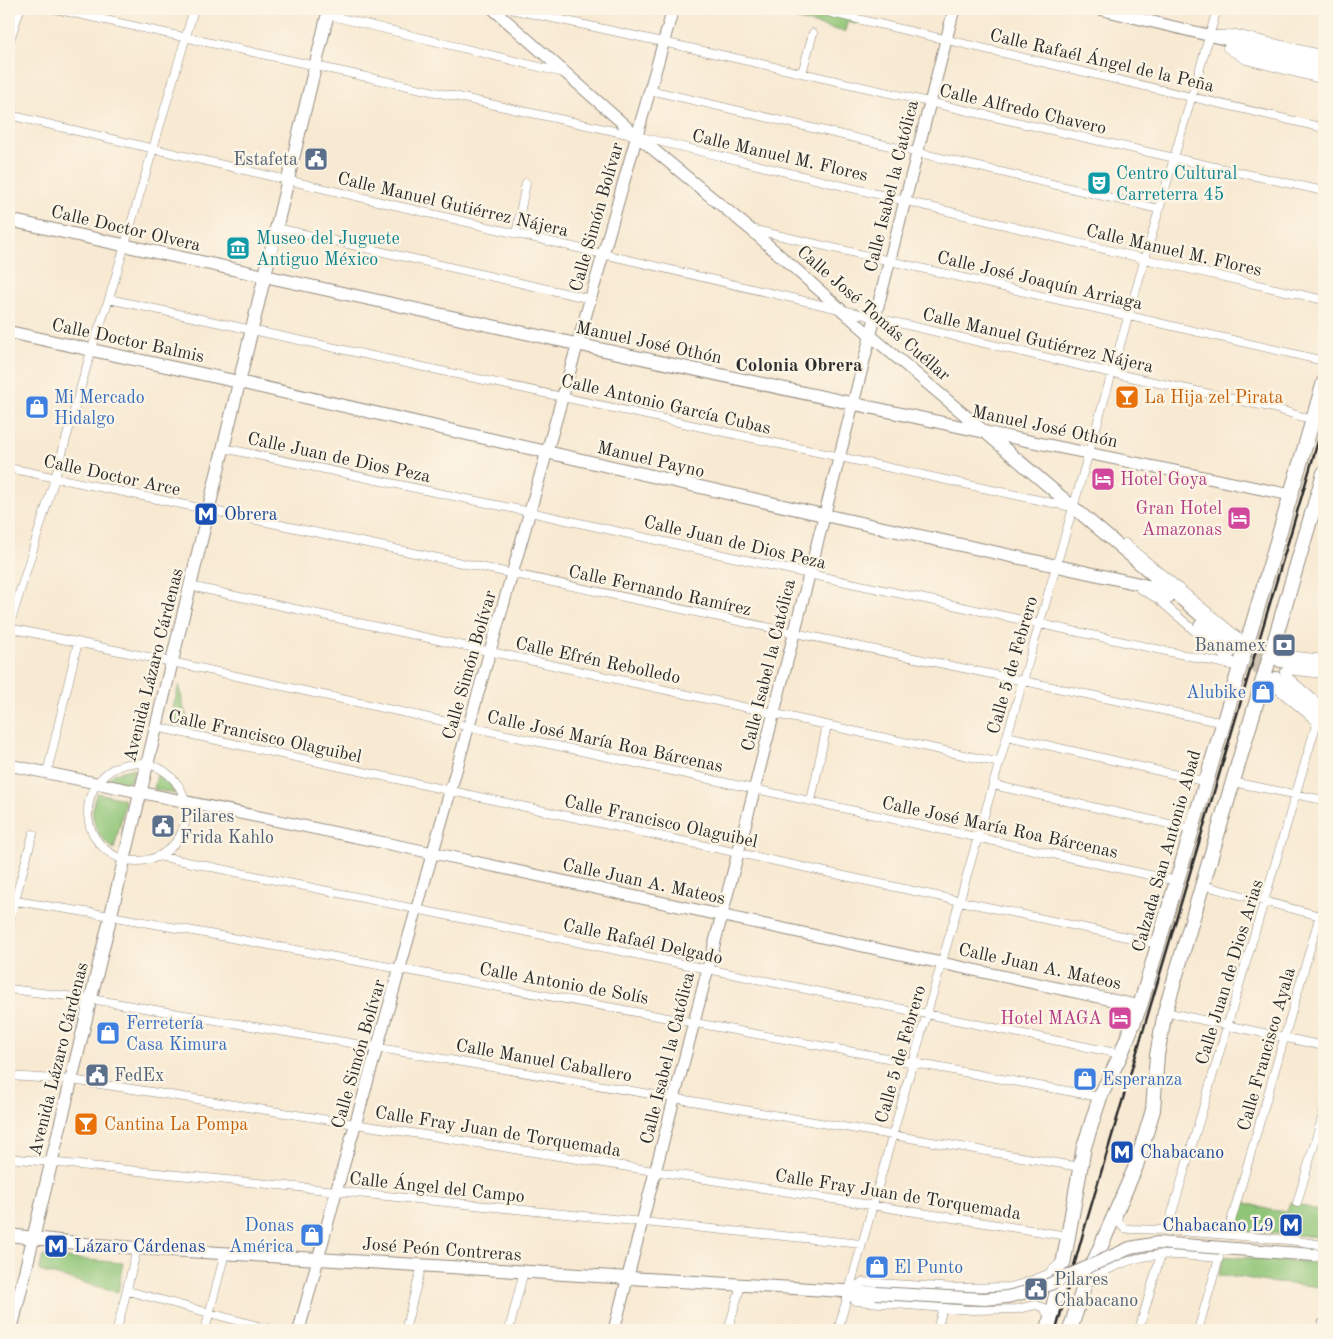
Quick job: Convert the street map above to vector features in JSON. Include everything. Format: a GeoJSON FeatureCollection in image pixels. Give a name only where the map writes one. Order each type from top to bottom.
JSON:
{"type":"FeatureCollection","features":[{"type":"Feature","properties":{"kind":"highway","name":"Calzada San Antonio Abad"},"geometry":{"type":"LineString","coordinates":[[1049,1327],[1064,1259],[1084,1147],[1100,1096],[1121,1054],[1140,1006],[1240,667],[1237,646],[1291,495],[1324,382]]}},
{"type":"Feature","properties":{"kind":"highway"},"geometry":{"type":"LineString","coordinates":[[1070,1330],[1081,1276],[1136,1166],[1153,1110],[1158,1056],[1165,1012],[1232,782],[1276,657],[1320,500],[1324,473]]}},
{"type":"Feature","properties":{"kind":"main road","name":"Avenida Lázaro Cárdenas"},"geometry":{"type":"LineString","coordinates":[[11,1330],[329,12]]}},
{"type":"Feature","properties":{"kind":"main road","name":"Calle Doctor Olvera"},"geometry":{"type":"LineString","coordinates":[[9,220],[265,277]]}},
{"type":"Feature","properties":{"kind":"main road","name":"Manuel José Othón"},"geometry":{"type":"LineString","coordinates":[[265,277],[985,432]]}},
{"type":"Feature","properties":{"kind":"main road","name":"Calle Doctor Balmis"},"geometry":{"type":"LineString","coordinates":[[9,332],[239,382]]}},
{"type":"Feature","properties":{"kind":"main road","name":"Manuel Payno"},"geometry":{"type":"LineString","coordinates":[[239,382],[546,453],[1056,566]]}},
{"type":"Feature","properties":{"kind":"main road","name":"Calle José Tomás Cuéllar"},"geometry":{"type":"LineString","coordinates":[[985,432],[1237,646]]}},
{"type":"Feature","properties":{"kind":"main road"},"geometry":{"type":"LineString","coordinates":[[1056,566],[1135,583],[1157,590],[1237,646]]}},
{"type":"Feature","properties":{"kind":"main road"},"geometry":{"type":"LineString","coordinates":[[1276,657],[1324,666]]}},
{"type":"Feature","properties":{"kind":"main road"},"geometry":{"type":"LineString","coordinates":[[1270,677],[1321,720]]}},
{"type":"Feature","properties":{"kind":"main road","name":"José Peón Contreras"},"geometry":{"type":"LineString","coordinates":[[9,1236],[138,1248],[984,1298],[1007,1297],[1081,1276],[1130,1248],[1158,1243],[1321,1253]]}},
{"type":"Feature","properties":{"kind":"street"},"geometry":{"type":"LineString","coordinates":[[9,43],[20,9]]}},
{"type":"Feature","properties":{"kind":"street","name":"Calle Manuel M. Flores"},"geometry":{"type":"LineString","coordinates":[[55,9],[637,136],[1145,259],[1324,300]]}},
{"type":"Feature","properties":{"kind":"street"},"geometry":{"type":"LineString","coordinates":[[9,628],[55,478],[91,351],[109,299],[194,9]]}},
{"type":"Feature","properties":{"kind":"street","name":"Calle José Tomás Cuéllar"},"geometry":{"type":"LineString","coordinates":[[493,9],[637,136],[750,229],[870,335],[985,432]]}},
{"type":"Feature","properties":{"kind":"street","name":"Calle Alfredo Chavero"},"geometry":{"type":"LineString","coordinates":[[510,9],[664,41],[1324,192]]}},
{"type":"Feature","properties":{"kind":"street","name":"Calle Simón Bolívar"},"geometry":{"type":"LineString","coordinates":[[299,1330],[336,1192],[673,9]]}},
{"type":"Feature","properties":{"kind":"street","name":"Calle Rafaél Ángel de la Peña"},"geometry":{"type":"LineString","coordinates":[[815,9],[1324,128]]}},
{"type":"Feature","properties":{"kind":"street","name":"Calle Isabel la Católica"},"geometry":{"type":"LineString","coordinates":[[614,1330],[954,9]]}},
{"type":"Feature","properties":{"kind":"street"},"geometry":{"type":"LineString","coordinates":[[1099,9],[1324,64]]}},
{"type":"Feature","properties":{"kind":"street","name":"Calle 5 de Febrero"},"geometry":{"type":"LineString","coordinates":[[838,1330],[912,1062],[994,785],[1216,9]]}},
{"type":"Feature","properties":{"kind":"street"},"geometry":{"type":"LineString","coordinates":[[329,12],[567,74]]}},
{"type":"Feature","properties":{"kind":"street"},"geometry":{"type":"LineString","coordinates":[[802,73],[814,32]]}},
{"type":"Feature","properties":{"kind":"street"},"geometry":{"type":"LineString","coordinates":[[1208,36],[1236,34],[1324,55]]}},
{"type":"Feature","properties":{"kind":"street"},"geometry":{"type":"LineString","coordinates":[[1208,36],[1246,60],[1324,80]]}},
{"type":"Feature","properties":{"kind":"street"},"geometry":{"type":"LineString","coordinates":[[1227,48],[1324,72]]}},
{"type":"Feature","properties":{"kind":"street"},"geometry":{"type":"LineString","coordinates":[[650,90],[1159,209]]}},
{"type":"Feature","properties":{"kind":"street","name":"Calle Manuel Gutiérrez Nájera"},"geometry":{"type":"LineString","coordinates":[[9,115],[1270,408],[1313,420]]}},
{"type":"Feature","properties":{"kind":"street"},"geometry":{"type":"LineString","coordinates":[[516,234],[526,183]]}},
{"type":"Feature","properties":{"kind":"street"},"geometry":{"type":"LineString","coordinates":[[277,228],[590,299]]}},
{"type":"Feature","properties":{"kind":"street","name":"Calle José Joaquín Arriaga"},"geometry":{"type":"LineString","coordinates":[[750,229],[1324,361]]}},
{"type":"Feature","properties":{"kind":"street","name":"Calle Antonio García Cubas"},"geometry":{"type":"LineString","coordinates":[[109,299],[1073,508]]}},
{"type":"Feature","properties":{"kind":"street","name":"Manuel José Othón"},"geometry":{"type":"LineString","coordinates":[[985,432],[1291,495]]}},
{"type":"Feature","properties":{"kind":"street","name":"Calle Juan de Dios Peza"},"geometry":{"type":"LineString","coordinates":[[224,448],[530,512],[1240,667]]}},
{"type":"Feature","properties":{"kind":"street","name":"Calle Doctor Arce"},"geometry":{"type":"LineString","coordinates":[[9,468],[208,511]]}},
{"type":"Feature","properties":{"kind":"street","name":"Calle Fernando Ramírez"},"geometry":{"type":"LineString","coordinates":[[208,511],[1224,723]]}},
{"type":"Feature","properties":{"kind":"street"},"geometry":{"type":"LineString","coordinates":[[1088,573],[1106,582],[1135,587],[1152,595],[1226,658],[1240,667]]}},
{"type":"Feature","properties":{"kind":"street","name":"Calle Efrén Rebolledo"},"geometry":{"type":"LineString","coordinates":[[190,586],[1000,763]]}},
{"type":"Feature","properties":{"kind":"street","name":"Calle José María Roa Bárcenas"},"geometry":{"type":"LineString","coordinates":[[9,628],[1177,881]]}},
{"type":"Feature","properties":{"kind":"street"},"geometry":{"type":"LineString","coordinates":[[47,773],[78,642]]}},
{"type":"Feature","properties":{"kind":"street"},"geometry":{"type":"LineString","coordinates":[[1276,657],[1324,659]]}},
{"type":"Feature","properties":{"kind":"street"},"geometry":{"type":"LineString","coordinates":[[1324,674],[1286,670],[1284,672],[1324,708]]}},
{"type":"Feature","properties":{"kind":"street"},"geometry":{"type":"LineString","coordinates":[[1321,720],[1324,728]]}},
{"type":"Feature","properties":{"kind":"street","name":"Calle Juan de Dios Arias"},"geometry":{"type":"LineString","coordinates":[[1167,1230],[1296,794],[1321,720]]}},
{"type":"Feature","properties":{"kind":"street"},"geometry":{"type":"LineString","coordinates":[[811,801],[827,725]]}},
{"type":"Feature","properties":{"kind":"street","name":"Calle Francisco Olaguibel"},"geometry":{"type":"LineString","coordinates":[[156,727],[1158,944]]}},
{"type":"Feature","properties":{"kind":"street"},"geometry":{"type":"LineString","coordinates":[[1007,736],[1207,782]]}},
{"type":"Feature","properties":{"kind":"street"},"geometry":{"type":"LineString","coordinates":[[127,764],[147,764],[165,772],[178,785],[185,802],[186,813],[181,834],[167,851],[147,860],[124,859],[106,850],[92,830],[89,818],[88,806],[97,784],[116,768],[127,764]]}},
{"type":"Feature","properties":{"kind":"street","name":"Calle Juan A. Mateos"},"geometry":{"type":"LineString","coordinates":[[9,765],[433,853],[1140,1006]]}},
{"type":"Feature","properties":{"kind":"street"},"geometry":{"type":"LineString","coordinates":[[1232,782],[1324,800]]}},
{"type":"Feature","properties":{"kind":"street"},"geometry":{"type":"LineString","coordinates":[[994,785],[1192,829]]}},
{"type":"Feature","properties":{"kind":"street"},"geometry":{"type":"LineString","coordinates":[[9,922],[12,901],[33,834]]}},
{"type":"Feature","properties":{"kind":"street","name":"Calle Rafaél Delgado"},"geometry":{"type":"LineString","coordinates":[[158,856],[1121,1054]]}},
{"type":"Feature","properties":{"kind":"street"},"geometry":{"type":"LineString","coordinates":[[1202,885],[1322,916]]}},
{"type":"Feature","properties":{"kind":"street","name":"Calle Antonio de Solís"},"geometry":{"type":"LineString","coordinates":[[12,901],[111,916],[1100,1096]]}},
{"type":"Feature","properties":{"kind":"street","name":"Calle Francisco Ayala"},"geometry":{"type":"LineString","coordinates":[[1228,1235],[1284,1038],[1322,916],[1324,901]]}},
{"type":"Feature","properties":{"kind":"street","name":"Calle Manuel Caballero"},"geometry":{"type":"LineString","coordinates":[[9,989],[91,999],[1080,1167]]}},
{"type":"Feature","properties":{"kind":"street"},"geometry":{"type":"LineString","coordinates":[[1165,1012],[1324,1046]]}},
{"type":"Feature","properties":{"kind":"street","name":"Calle Fray Juan de Torquemada"},"geometry":{"type":"LineString","coordinates":[[9,1076],[71,1080],[1068,1236]]}},
{"type":"Feature","properties":{"kind":"street"},"geometry":{"type":"LineString","coordinates":[[1297,1203],[1324,1111]]}},
{"type":"Feature","properties":{"kind":"street","name":"Calle Ángel del Campo"},"geometry":{"type":"LineString","coordinates":[[9,1158],[862,1244]]}},
{"type":"Feature","properties":{"kind":"street"},"geometry":{"type":"LineString","coordinates":[[1116,1208],[1119,1223],[1124,1228],[1309,1242],[1317,1244],[1321,1253]]}},
{"type":"Feature","properties":{"kind":"street"},"geometry":{"type":"LineString","coordinates":[[117,1330],[138,1248]]}},
{"type":"Feature","properties":{"kind":"street"},"geometry":{"type":"LineString","coordinates":[[205,1330],[225,1253]]}},
{"type":"Feature","properties":{"kind":"street"},"geometry":{"type":"LineString","coordinates":[[1081,1276],[1136,1258],[1162,1254],[1219,1258],[1198,1330]]}},
{"type":"Feature","properties":{"kind":"street"},"geometry":{"type":"LineString","coordinates":[[1139,1330],[1162,1254]]}},
{"type":"Feature","properties":{"kind":"street","name":"José Peón Contreras"},"geometry":{"type":"LineString","coordinates":[[849,1291],[862,1282],[957,1288],[1010,1287],[1048,1274],[1064,1259]]}},
{"type":"Feature","properties":{"kind":"street"},"geometry":{"type":"LineString","coordinates":[[405,1330],[422,1265]]}},
{"type":"Feature","properties":{"kind":"street"},"geometry":{"type":"LineString","coordinates":[[509,1330],[524,1271]]}},
{"type":"Feature","properties":{"kind":"street"},"geometry":{"type":"LineString","coordinates":[[728,1330],[741,1285]]}},
{"type":"Feature","properties":{"kind":"street"},"geometry":{"type":"LineString","coordinates":[[128,1291],[273,1330]]}},
{"type":"Feature","properties":{"kind":"street"},"geometry":{"type":"LineString","coordinates":[[849,1291],[855,1301],[942,1308],[990,1310],[1017,1309],[1036,1305],[1047,1311],[1049,1327]]}},
{"type":"Feature","properties":{"kind":"street"},"geometry":{"type":"LineString","coordinates":[[936,1330],[942,1308]]}},
{"type":"Feature","properties":{"kind":"street"},"geometry":{"type":"LineString","coordinates":[[1322,1330],[1324,1324]]}},
{"type":"Feature","properties":{"kind":"green space"},"geometry":{"type":"Polygon","coordinates":[[[794,9],[851,9],[850,14],[859,16],[857,24],[847,22],[845,32],[795,19],[798,10],[794,9]]]}},
{"type":"Feature","properties":{"kind":"green space"},"geometry":{"type":"Polygon","coordinates":[[[179,685],[184,709],[192,728],[171,723],[170,719],[179,685]]]}},
{"type":"Feature","properties":{"kind":"green space"},"geometry":{"type":"Polygon","coordinates":[[[134,768],[131,780],[124,784],[106,780],[116,773],[134,768]]]}},
{"type":"Feature","properties":{"kind":"green space"},"geometry":{"type":"Polygon","coordinates":[[[157,774],[167,781],[175,794],[154,789],[157,774]]]}},
{"type":"Feature","properties":{"kind":"green space"},"geometry":{"type":"Polygon","coordinates":[[[97,793],[123,799],[125,803],[114,849],[102,838],[95,824],[93,809],[97,793]]]}},
{"type":"Feature","properties":{"kind":"green space"},"geometry":{"type":"Polygon","coordinates":[[[1240,1201],[1270,1210],[1287,1212],[1290,1202],[1324,1212],[1324,1237],[1238,1231],[1234,1223],[1240,1201]]]}},
{"type":"Feature","properties":{"kind":"green space","name":"Lázaro Cárdenas"},"geometry":{"type":"Polygon","coordinates":[[[43,1256],[123,1263],[118,1292],[39,1271],[43,1256]]]}},
{"type":"Feature","properties":{"kind":"green space"},"geometry":{"type":"Polygon","coordinates":[[[1219,1256],[1309,1262],[1324,1265],[1324,1287],[1218,1276],[1223,1261],[1219,1256]]]}},
{"type":"Feature","properties":{"kind":"tunnel"},"geometry":{"type":"LineString","coordinates":[[1237,646],[1266,658],[1279,661]]}},
{"type":"Feature","properties":{"kind":"tunnel"},"geometry":{"type":"LineString","coordinates":[[1235,655],[1274,677]]}},
{"type":"Feature","properties":{"kind":"railway"},"geometry":{"type":"LineString","coordinates":[[1056,1330],[1324,421]]}},
{"type":"Feature","properties":{"kind":"place","name":"Estafeta"},"geometry":{"type":"Point","coordinates":[316,159]}},
{"type":"Feature","properties":{"kind":"place","name":"Centro Cultural Carreterra 45"},"geometry":{"type":"Point","coordinates":[1099,183]}},
{"type":"Feature","properties":{"kind":"place","name":"Museo del Juguete Antiguo México"},"geometry":{"type":"Point","coordinates":[238,248]}},
{"type":"Feature","properties":{"kind":"place","name":"La Hija zel Pirata"},"geometry":{"type":"Point","coordinates":[1127,397]}},
{"type":"Feature","properties":{"kind":"place","name":"Mi Mercado Hidalgo"},"geometry":{"type":"Point","coordinates":[37,407]}},
{"type":"Feature","properties":{"kind":"place","name":"Hotel Goya"},"geometry":{"type":"Point","coordinates":[1103,479]}},
{"type":"Feature","properties":{"kind":"place","name":"Obrera"},"geometry":{"type":"Point","coordinates":[206,514]}},
{"type":"Feature","properties":{"kind":"place","name":"Gran Hotel Amazonas"},"geometry":{"type":"Point","coordinates":[1239,518]}},
{"type":"Feature","properties":{"kind":"place","name":"Banamex"},"geometry":{"type":"Point","coordinates":[1284,645]}},
{"type":"Feature","properties":{"kind":"place","name":"Alubike"},"geometry":{"type":"Point","coordinates":[1263,692]}},
{"type":"Feature","properties":{"kind":"place","name":"Pilares Frida Kahlo"},"geometry":{"type":"Point","coordinates":[163,826]}},
{"type":"Feature","properties":{"kind":"place","name":"Hotel MAGA"},"geometry":{"type":"Point","coordinates":[1120,1018]}},
{"type":"Feature","properties":{"kind":"place","name":"Ferretería Casa Kimura"},"geometry":{"type":"Point","coordinates":[108,1033]}},
{"type":"Feature","properties":{"kind":"place","name":"FedEx"},"geometry":{"type":"Point","coordinates":[97,1075]}},
{"type":"Feature","properties":{"kind":"place","name":"Esperanza"},"geometry":{"type":"Point","coordinates":[1085,1079]}},
{"type":"Feature","properties":{"kind":"place","name":"Cantina La Pompa"},"geometry":{"type":"Point","coordinates":[86,1124]}},
{"type":"Feature","properties":{"kind":"place","name":"Chabacano"},"geometry":{"type":"Point","coordinates":[1122,1152]}},
{"type":"Feature","properties":{"kind":"place","name":"Chabacano L9"},"geometry":{"type":"Point","coordinates":[1291,1225]}},
{"type":"Feature","properties":{"kind":"place","name":"Donas América"},"geometry":{"type":"Point","coordinates":[312,1235]}},
{"type":"Feature","properties":{"kind":"place","name":"Lázaro Cárdenas"},"geometry":{"type":"Point","coordinates":[56,1246]}},
{"type":"Feature","properties":{"kind":"place","name":"El Punto"},"geometry":{"type":"Point","coordinates":[877,1267]}},
{"type":"Feature","properties":{"kind":"place","name":"Pilares Chabacano"},"geometry":{"type":"Point","coordinates":[1036,1289]}},
{"type":"Feature","properties":{"kind":"district","name":"Colonia Obrera"},"geometry":{"type":"Point","coordinates":[799,364]}}]}
